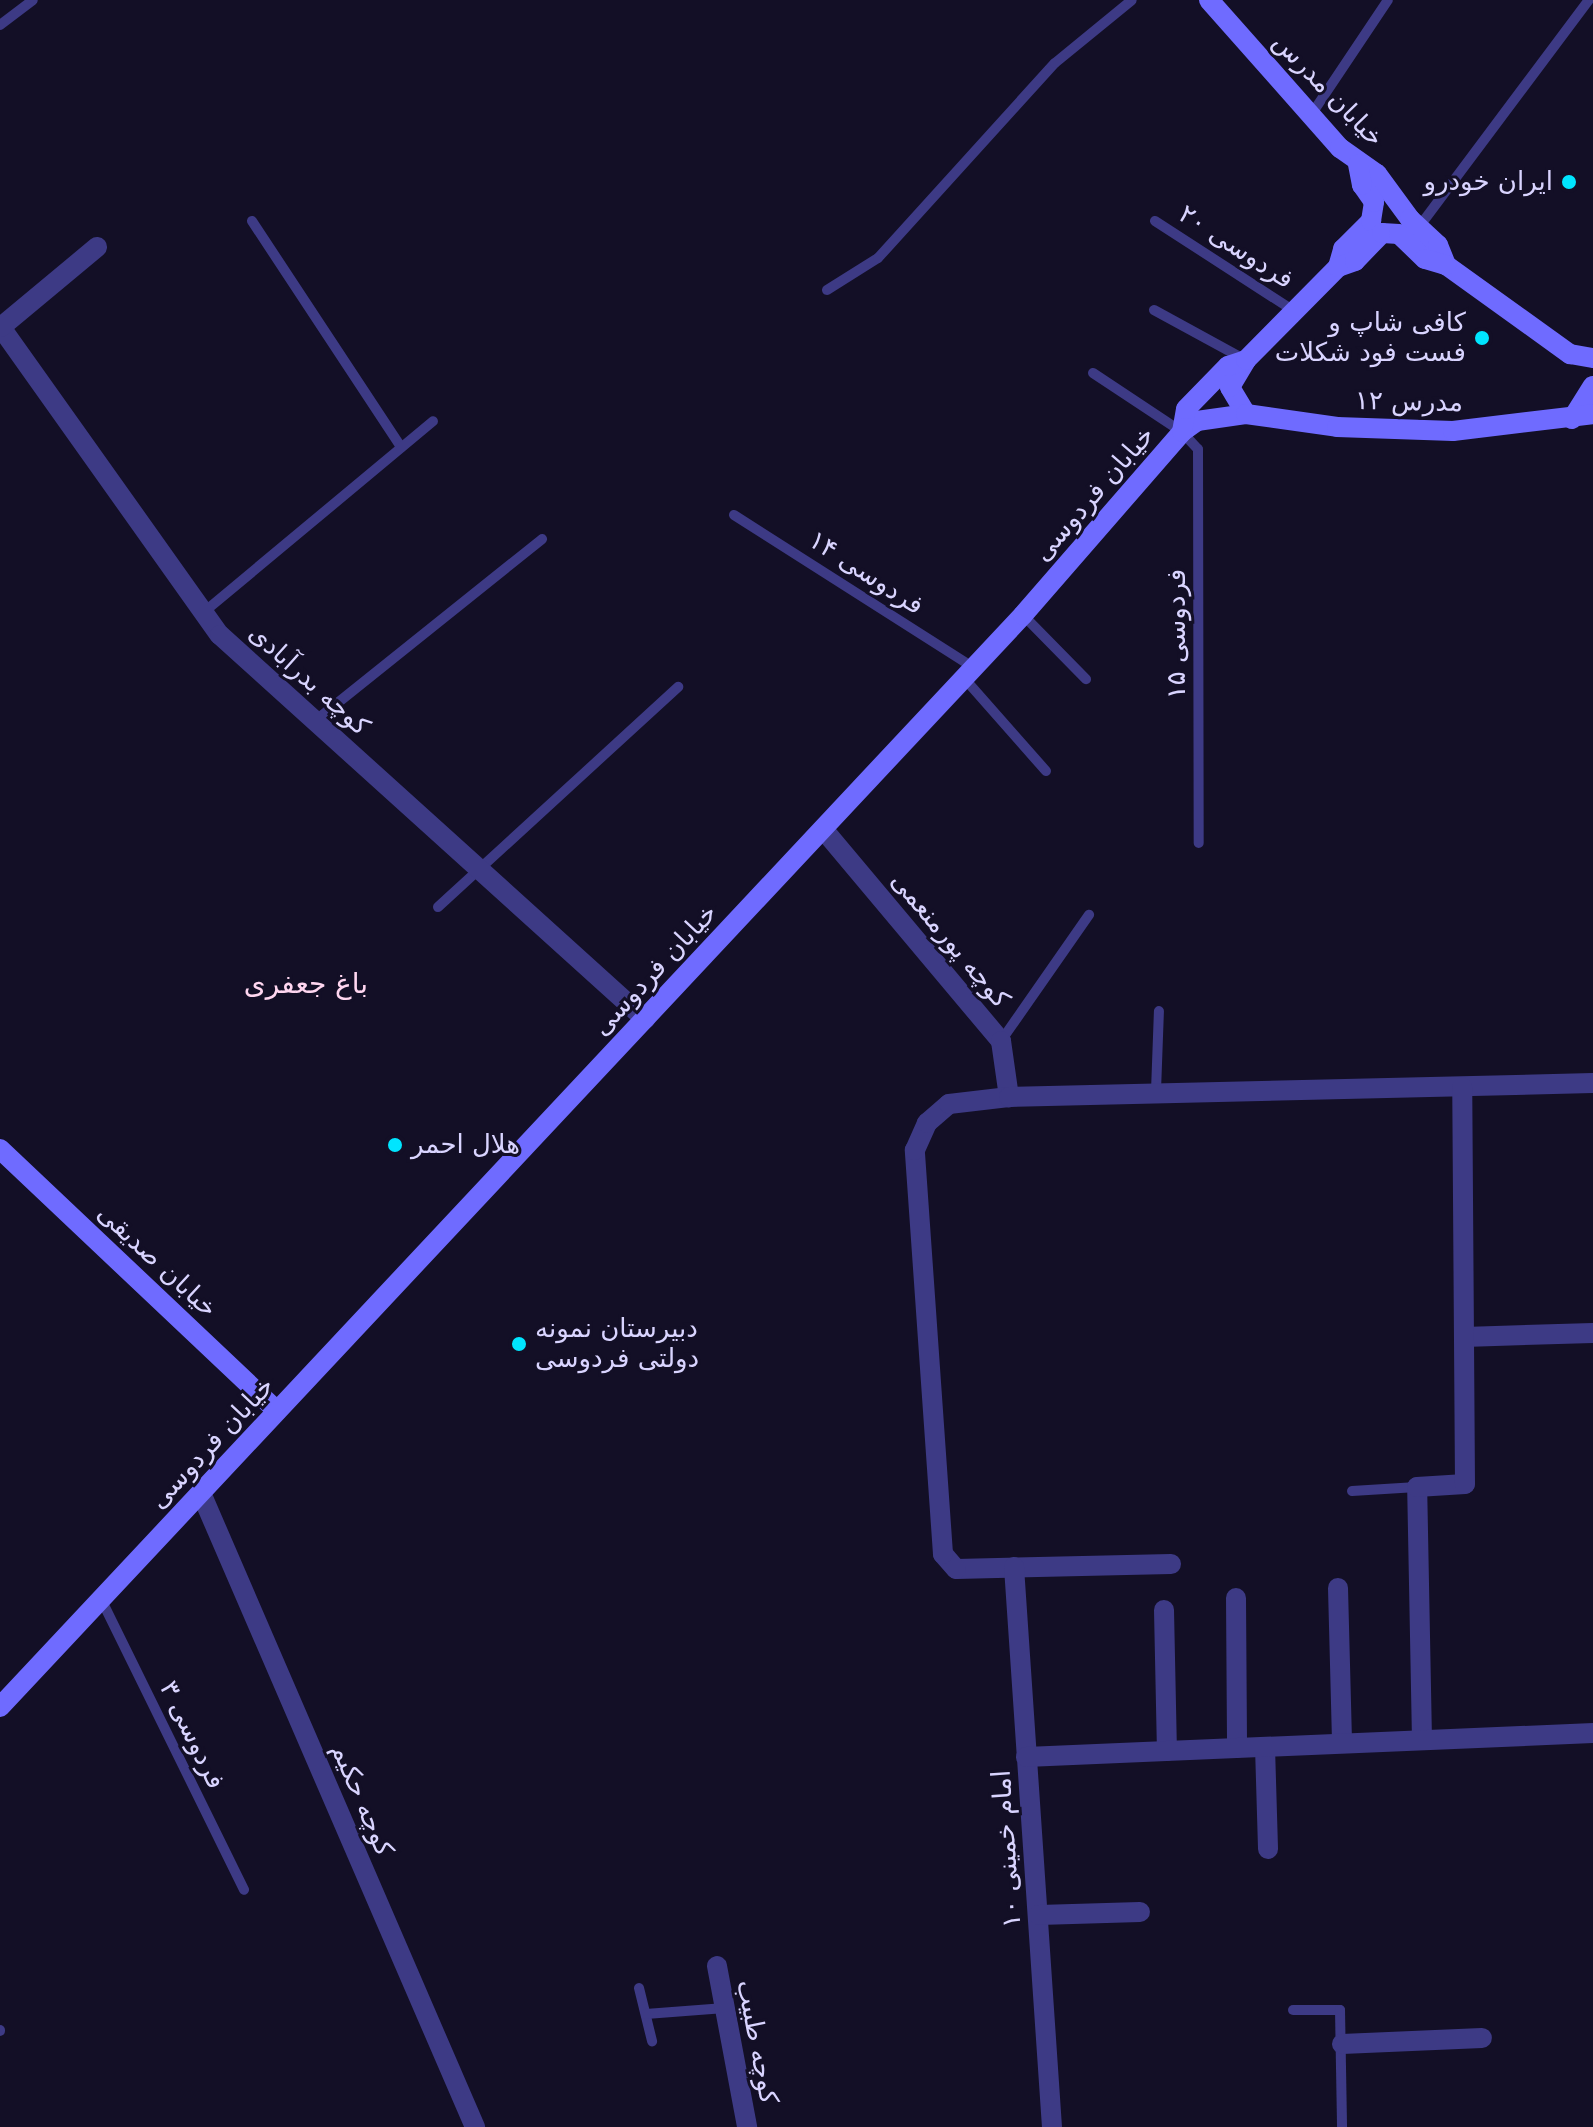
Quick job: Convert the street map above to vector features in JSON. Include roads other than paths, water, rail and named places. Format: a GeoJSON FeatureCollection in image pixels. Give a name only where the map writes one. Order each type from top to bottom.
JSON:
{"type":"FeatureCollection","features":[{"type":"Feature","properties":{"kind":"street","name":"خیابان مدرس"},"geometry":{"type":"LineString","coordinates":[[1209,0],[1358,164],[1377,174],[1419,227],[1438,245],[1446,265],[1570,354],[1593,358]]}},
{"type":"Feature","properties":{"kind":"street"},"geometry":{"type":"LineString","coordinates":[[1338,267],[1343,249],[1371,221],[1374,202],[1362,185],[1358,164]]}},
{"type":"Feature","properties":{"kind":"street"},"geometry":{"type":"LineString","coordinates":[[1338,267],[1355,261],[1382,233],[1399,234],[1425,259],[1446,265]]}},
{"type":"Feature","properties":{"kind":"street"},"geometry":{"type":"LineString","coordinates":[[0,326],[97,247]]}},
{"type":"Feature","properties":{"kind":"street","name":"خیابان فردوسی"},"geometry":{"type":"LineString","coordinates":[[0,1707],[1023,615],[1182,432],[1186,409],[1228,366],[1246,360],[1338,267]]}},
{"type":"Feature","properties":{"kind":"street","name":"کوچه بدرآبادی"},"geometry":{"type":"LineString","coordinates":[[0,326],[220,635],[645,1019]]}},
{"type":"Feature","properties":{"kind":"street"},"geometry":{"type":"LineString","coordinates":[[1570,354],[1581,373],[1593,384],[1572,419]]}},
{"type":"Feature","properties":{"kind":"street"},"geometry":{"type":"LineString","coordinates":[[1246,360],[1230,387],[1246,414]]}},
{"type":"Feature","properties":{"kind":"street","name":"مدرس ۱۲"},"geometry":{"type":"LineString","coordinates":[[1182,432],[1197,421],[1246,414],[1337,427],[1453,431],[1572,419],[1593,414]]}},
{"type":"Feature","properties":{"kind":"street","name":"کوچه پورمنعمی"},"geometry":{"type":"LineString","coordinates":[[823,829],[1001,1041],[1009,1097]]}},
{"type":"Feature","properties":{"kind":"street"},"geometry":{"type":"LineString","coordinates":[[1171,1564],[956,1569],[943,1554],[915,1150],[927,1123],[949,1104],[1009,1097],[1156,1091],[1593,1083]]}},
{"type":"Feature","properties":{"kind":"street"},"geometry":{"type":"LineString","coordinates":[[1422,1740],[1417,1487],[1465,1484],[1462,1087]]}},
{"type":"Feature","properties":{"kind":"street","name":"خیابان صدیقی"},"geometry":{"type":"LineString","coordinates":[[0,1149],[277,1411]]}},
{"type":"Feature","properties":{"kind":"street"},"geometry":{"type":"LineString","coordinates":[[1464,1337],[1593,1333]]}},
{"type":"Feature","properties":{"kind":"street","name":"کوچه حکیم"},"geometry":{"type":"LineString","coordinates":[[201,1493],[475,2127]]}},
{"type":"Feature","properties":{"kind":"street","name":"امام خمینی ۱۰"},"geometry":{"type":"LineString","coordinates":[[1014,1567],[1052,2127]]}},
{"type":"Feature","properties":{"kind":"street"},"geometry":{"type":"LineString","coordinates":[[1338,1588],[1342,1743]]}},
{"type":"Feature","properties":{"kind":"street"},"geometry":{"type":"LineString","coordinates":[[1236,1598],[1237,1748]]}},
{"type":"Feature","properties":{"kind":"street"},"geometry":{"type":"LineString","coordinates":[[1164,1610],[1167,1751]]}},
{"type":"Feature","properties":{"kind":"street"},"geometry":{"type":"LineString","coordinates":[[1026,1757],[1593,1733]]}},
{"type":"Feature","properties":{"kind":"street"},"geometry":{"type":"LineString","coordinates":[[1265,1747],[1268,1849]]}},
{"type":"Feature","properties":{"kind":"street"},"geometry":{"type":"LineString","coordinates":[[1039,1915],[1140,1912]]}},
{"type":"Feature","properties":{"kind":"street","name":"کوچه طبیب"},"geometry":{"type":"LineString","coordinates":[[717,1966],[747,2127]]}},
{"type":"Feature","properties":{"kind":"street"},"geometry":{"type":"LineString","coordinates":[[1342,2044],[1482,2038]]}},
{"type":"Feature","properties":{"kind":"lane"},"geometry":{"type":"LineString","coordinates":[[0,25],[33,0]]}},
{"type":"Feature","properties":{"kind":"lane"},"geometry":{"type":"LineString","coordinates":[[827,290],[878,258],[1055,63],[1132,0]]}},
{"type":"Feature","properties":{"kind":"lane"},"geometry":{"type":"LineString","coordinates":[[1311,115],[1388,0]]}},
{"type":"Feature","properties":{"kind":"lane"},"geometry":{"type":"LineString","coordinates":[[1419,227],[1589,0]]}},
{"type":"Feature","properties":{"kind":"lane"},"geometry":{"type":"LineString","coordinates":[[252,221],[401,447]]}},
{"type":"Feature","properties":{"kind":"lane","name":"فردوسی ۲۰"},"geometry":{"type":"LineString","coordinates":[[1155,221],[1294,311]]}},
{"type":"Feature","properties":{"kind":"lane"},"geometry":{"type":"LineString","coordinates":[[1154,310],[1246,360]]}},
{"type":"Feature","properties":{"kind":"lane"},"geometry":{"type":"LineString","coordinates":[[1093,373],[1182,432]]}},
{"type":"Feature","properties":{"kind":"lane"},"geometry":{"type":"LineString","coordinates":[[204,612],[433,421]]}},
{"type":"Feature","properties":{"kind":"lane","name":"فردوسی ۱۵"},"geometry":{"type":"LineString","coordinates":[[1182,432],[1198,449],[1199,843]]}},
{"type":"Feature","properties":{"kind":"lane","name":"فردوسی ۱۴"},"geometry":{"type":"LineString","coordinates":[[734,515],[969,673],[1046,771]]}},
{"type":"Feature","properties":{"kind":"lane"},"geometry":{"type":"LineString","coordinates":[[315,721],[542,539]]}},
{"type":"Feature","properties":{"kind":"lane"},"geometry":{"type":"LineString","coordinates":[[1023,615],[1086,679]]}},
{"type":"Feature","properties":{"kind":"lane"},"geometry":{"type":"LineString","coordinates":[[438,907],[678,687]]}},
{"type":"Feature","properties":{"kind":"lane"},"geometry":{"type":"LineString","coordinates":[[1001,1041],[1089,915]]}},
{"type":"Feature","properties":{"kind":"lane"},"geometry":{"type":"LineString","coordinates":[[1156,1091],[1159,1011]]}},
{"type":"Feature","properties":{"kind":"lane"},"geometry":{"type":"LineString","coordinates":[[1352,1491],[1417,1487]]}},
{"type":"Feature","properties":{"kind":"lane","name":"فردوسی ۳"},"geometry":{"type":"LineString","coordinates":[[101,1599],[244,1890]]}},
{"type":"Feature","properties":{"kind":"lane"},"geometry":{"type":"LineString","coordinates":[[639,1988],[652,2041]]}},
{"type":"Feature","properties":{"kind":"lane"},"geometry":{"type":"LineString","coordinates":[[646,2014],[725,2008]]}},
{"type":"Feature","properties":{"kind":"lane"},"geometry":{"type":"LineString","coordinates":[[1293,2010],[1340,2010],[1342,2127]]}},
{"type":"Feature","properties":{"kind":"place","name":"ایران خودرو"},"geometry":{"type":"Point","coordinates":[1569,182]}},
{"type":"Feature","properties":{"kind":"place","name":"کافی شاپ و فست فود شکلات"},"geometry":{"type":"Point","coordinates":[1482,338]}},
{"type":"Feature","properties":{"kind":"place","name":"هلال احمر"},"geometry":{"type":"Point","coordinates":[395,1145]}},
{"type":"Feature","properties":{"kind":"place","name":"دبیرستان نمونه دولتی فردوسی"},"geometry":{"type":"Point","coordinates":[519,1344]}},
{"type":"Feature","properties":{"kind":"district","name":"باغ جعفری"},"geometry":{"type":"Point","coordinates":[306,984]}}]}
